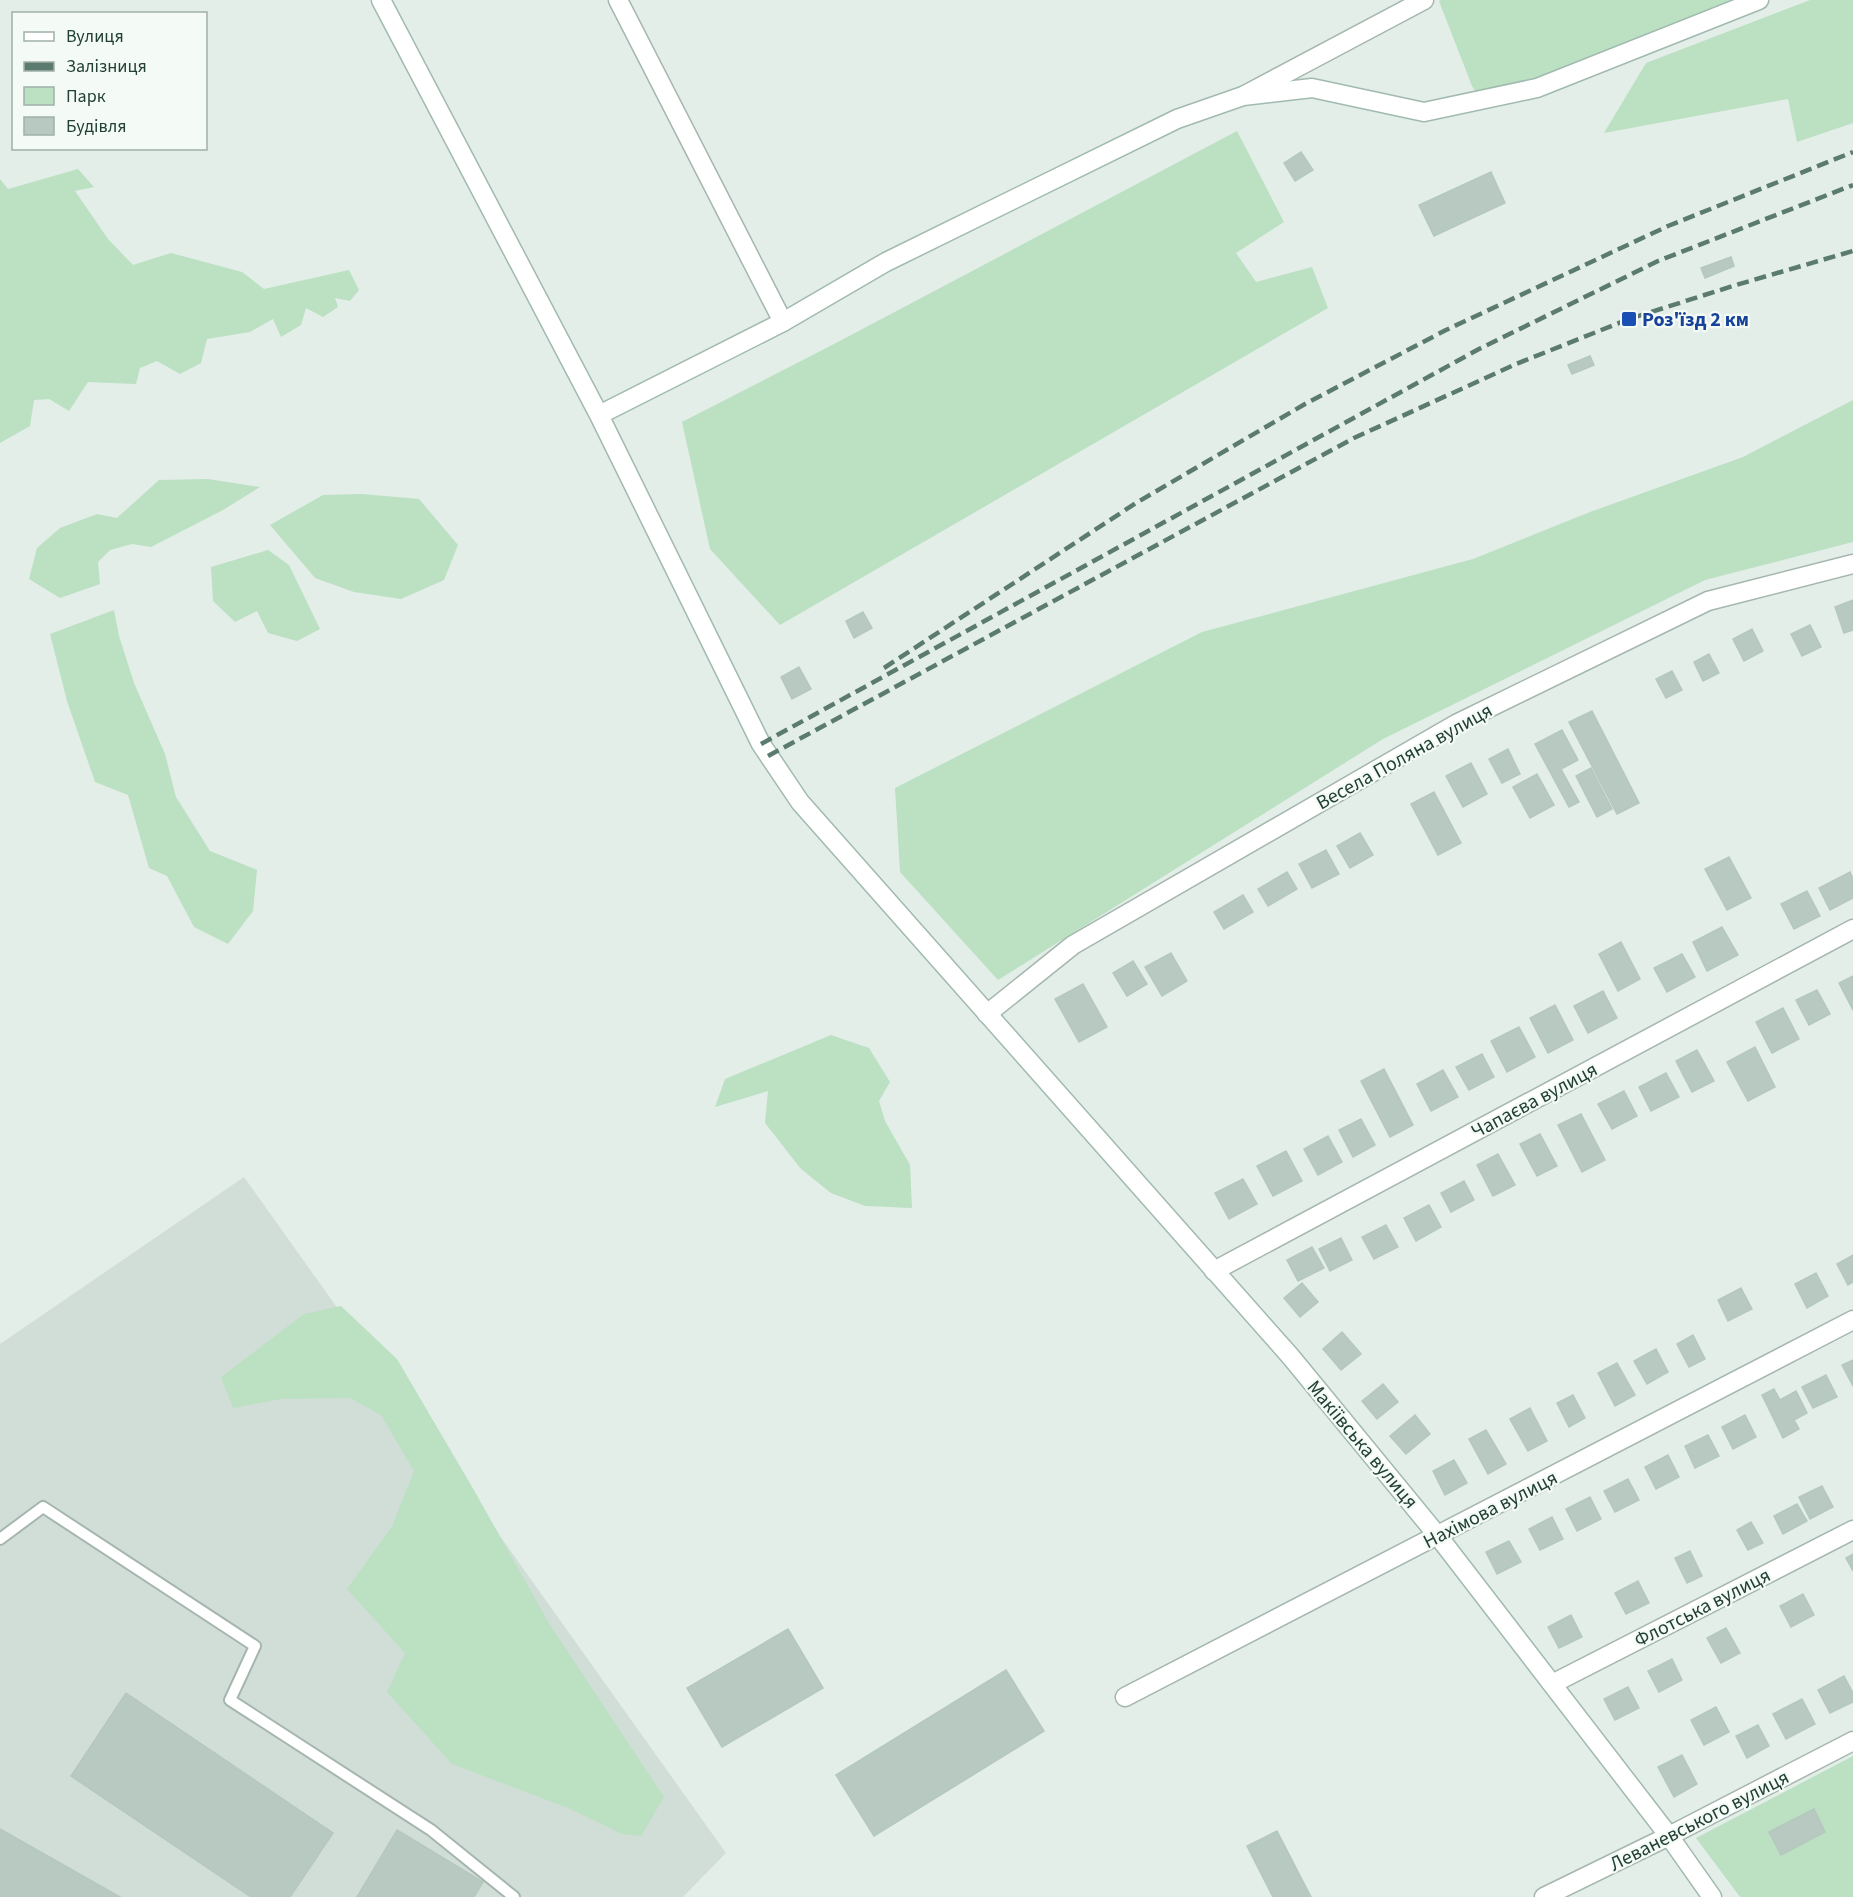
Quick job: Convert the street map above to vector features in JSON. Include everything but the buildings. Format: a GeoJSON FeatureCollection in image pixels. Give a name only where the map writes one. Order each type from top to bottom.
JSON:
{"type":"FeatureCollection","features":[{"type":"Feature","properties":{"kind":"street","name":"Макіївська вулиця"},"geometry":{"type":"LineString","coordinates":[[381,0],[599,415],[760,744],[781,777],[800,802],[1291,1357],[1438,1536],[1669,1836],[1712,1897]]}},
{"type":"Feature","properties":{"kind":"street"},"geometry":{"type":"LineString","coordinates":[[618,0],[783,322]]}},
{"type":"Feature","properties":{"kind":"street"},"geometry":{"type":"LineString","coordinates":[[599,415],[783,322],[886,262],[1166,124],[1243,96],[1424,0]]}},
{"type":"Feature","properties":{"kind":"street"},"geometry":{"type":"LineString","coordinates":[[1243,96],[1312,88],[1424,111],[1537,88],[1759,0]]}},
{"type":"Feature","properties":{"kind":"street","name":"Весела Поляна вулиця"},"geometry":{"type":"LineString","coordinates":[[987,1014],[1072,945],[1456,724],[1708,601],[1853,564]]}},
{"type":"Feature","properties":{"kind":"street","name":"Чапаєва вулиця"},"geometry":{"type":"LineString","coordinates":[[1214,1271],[1853,929]]}},
{"type":"Feature","properties":{"kind":"street","name":"Нахімова вулиця"},"geometry":{"type":"LineString","coordinates":[[1125,1696],[1853,1320]]}},
{"type":"Feature","properties":{"kind":"street","name":"Флотська вулиця"},"geometry":{"type":"LineString","coordinates":[[1552,1684],[1853,1530]]}},
{"type":"Feature","properties":{"kind":"street","name":"Леваневського вулиця"},"geometry":{"type":"LineString","coordinates":[[1544,1897],[1669,1836],[1853,1741]]}},
{"type":"Feature","properties":{"kind":"lane"},"geometry":{"type":"LineString","coordinates":[[0,1539],[43,1507],[255,1646],[230,1700],[431,1830],[514,1897]]}},
{"type":"Feature","properties":{"kind":"shaded area"},"geometry":{"type":"Polygon","coordinates":[[[244,1177],[726,1853],[683,1897],[0,1897],[0,1344],[244,1177]]]}},
{"type":"Feature","properties":{"kind":"green space"},"geometry":{"type":"Polygon","coordinates":[[[1733,0],[1537,88],[1481,100],[1472,86],[1439,1],[1733,0]]]}},
{"type":"Feature","properties":{"kind":"green space"},"geometry":{"type":"Polygon","coordinates":[[[1810,0],[1853,0],[1853,123],[1797,142],[1788,99],[1604,133],[1646,63],[1810,0]]]}},
{"type":"Feature","properties":{"kind":"green space"},"geometry":{"type":"Polygon","coordinates":[[[1237,131],[1284,222],[1236,253],[1256,282],[1312,267],[1328,308],[780,625],[710,549],[682,422],[1237,131]]]}},
{"type":"Feature","properties":{"kind":"green space"},"geometry":{"type":"Polygon","coordinates":[[[78,169],[94,187],[75,191],[108,239],[133,265],[171,253],[242,272],[264,289],[349,270],[359,290],[350,301],[335,298],[338,307],[323,317],[306,308],[301,325],[281,337],[273,319],[250,332],[207,339],[201,363],[180,374],[157,361],[140,368],[136,384],[88,382],[69,411],[49,399],[34,400],[30,426],[0,443],[0,179],[8,189],[78,169]]]}},
{"type":"Feature","properties":{"kind":"green space"},"geometry":{"type":"Polygon","coordinates":[[[1853,400],[1853,542],[1705,580],[1383,739],[998,980],[900,872],[895,788],[1202,632],[1473,559],[1590,512],[1743,457],[1853,400]]]}},
{"type":"Feature","properties":{"kind":"green space"},"geometry":{"type":"Polygon","coordinates":[[[208,479],[260,487],[223,510],[151,547],[132,544],[110,550],[98,562],[100,584],[60,598],[29,579],[37,548],[60,528],[97,514],[117,518],[159,480],[208,479]]]}},
{"type":"Feature","properties":{"kind":"green space"},"geometry":{"type":"Polygon","coordinates":[[[362,494],[419,499],[458,545],[444,580],[401,599],[354,592],[315,578],[270,525],[323,495],[362,494]]]}},
{"type":"Feature","properties":{"kind":"green space"},"geometry":{"type":"Polygon","coordinates":[[[268,550],[289,565],[320,629],[297,641],[268,633],[257,611],[235,622],[213,601],[211,567],[268,550]]]}},
{"type":"Feature","properties":{"kind":"green space"},"geometry":{"type":"Polygon","coordinates":[[[114,610],[119,636],[134,683],[165,754],[176,797],[210,851],[257,870],[253,911],[228,944],[194,927],[167,876],[149,868],[128,795],[95,782],[67,701],[50,634],[114,610]]]}},
{"type":"Feature","properties":{"kind":"green space"},"geometry":{"type":"Polygon","coordinates":[[[831,1035],[869,1048],[890,1082],[879,1101],[885,1121],[910,1165],[912,1208],[865,1206],[831,1193],[801,1169],[765,1123],[768,1091],[715,1107],[725,1079],[831,1035]]]}},
{"type":"Feature","properties":{"kind":"green space"},"geometry":{"type":"Polygon","coordinates":[[[341,1306],[397,1359],[550,1625],[664,1797],[641,1836],[622,1834],[568,1808],[452,1764],[387,1692],[405,1653],[347,1589],[392,1526],[414,1471],[381,1415],[350,1398],[281,1399],[233,1408],[221,1377],[304,1314],[341,1306]]]}},
{"type":"Feature","properties":{"kind":"green space"},"geometry":{"type":"Polygon","coordinates":[[[1853,1756],[1853,1897],[1740,1897],[1696,1838],[1853,1756]]]}},
{"type":"Feature","properties":{"kind":"railway"},"geometry":{"type":"LineString","coordinates":[[884,668],[1136,503],[1305,404],[1446,330],[1668,226],[1853,152]]}},
{"type":"Feature","properties":{"kind":"railway"},"geometry":{"type":"LineString","coordinates":[[761,744],[1479,349],[1658,261],[1853,185]]}},
{"type":"Feature","properties":{"kind":"railway"},"geometry":{"type":"LineString","coordinates":[[768,756],[1354,438],[1516,364],[1629,319],[1853,251]]}},
{"type":"Feature","properties":{"kind":"place","name":"Роз'їзд 2 км"},"geometry":{"type":"Point","coordinates":[1629,319]}}]}
